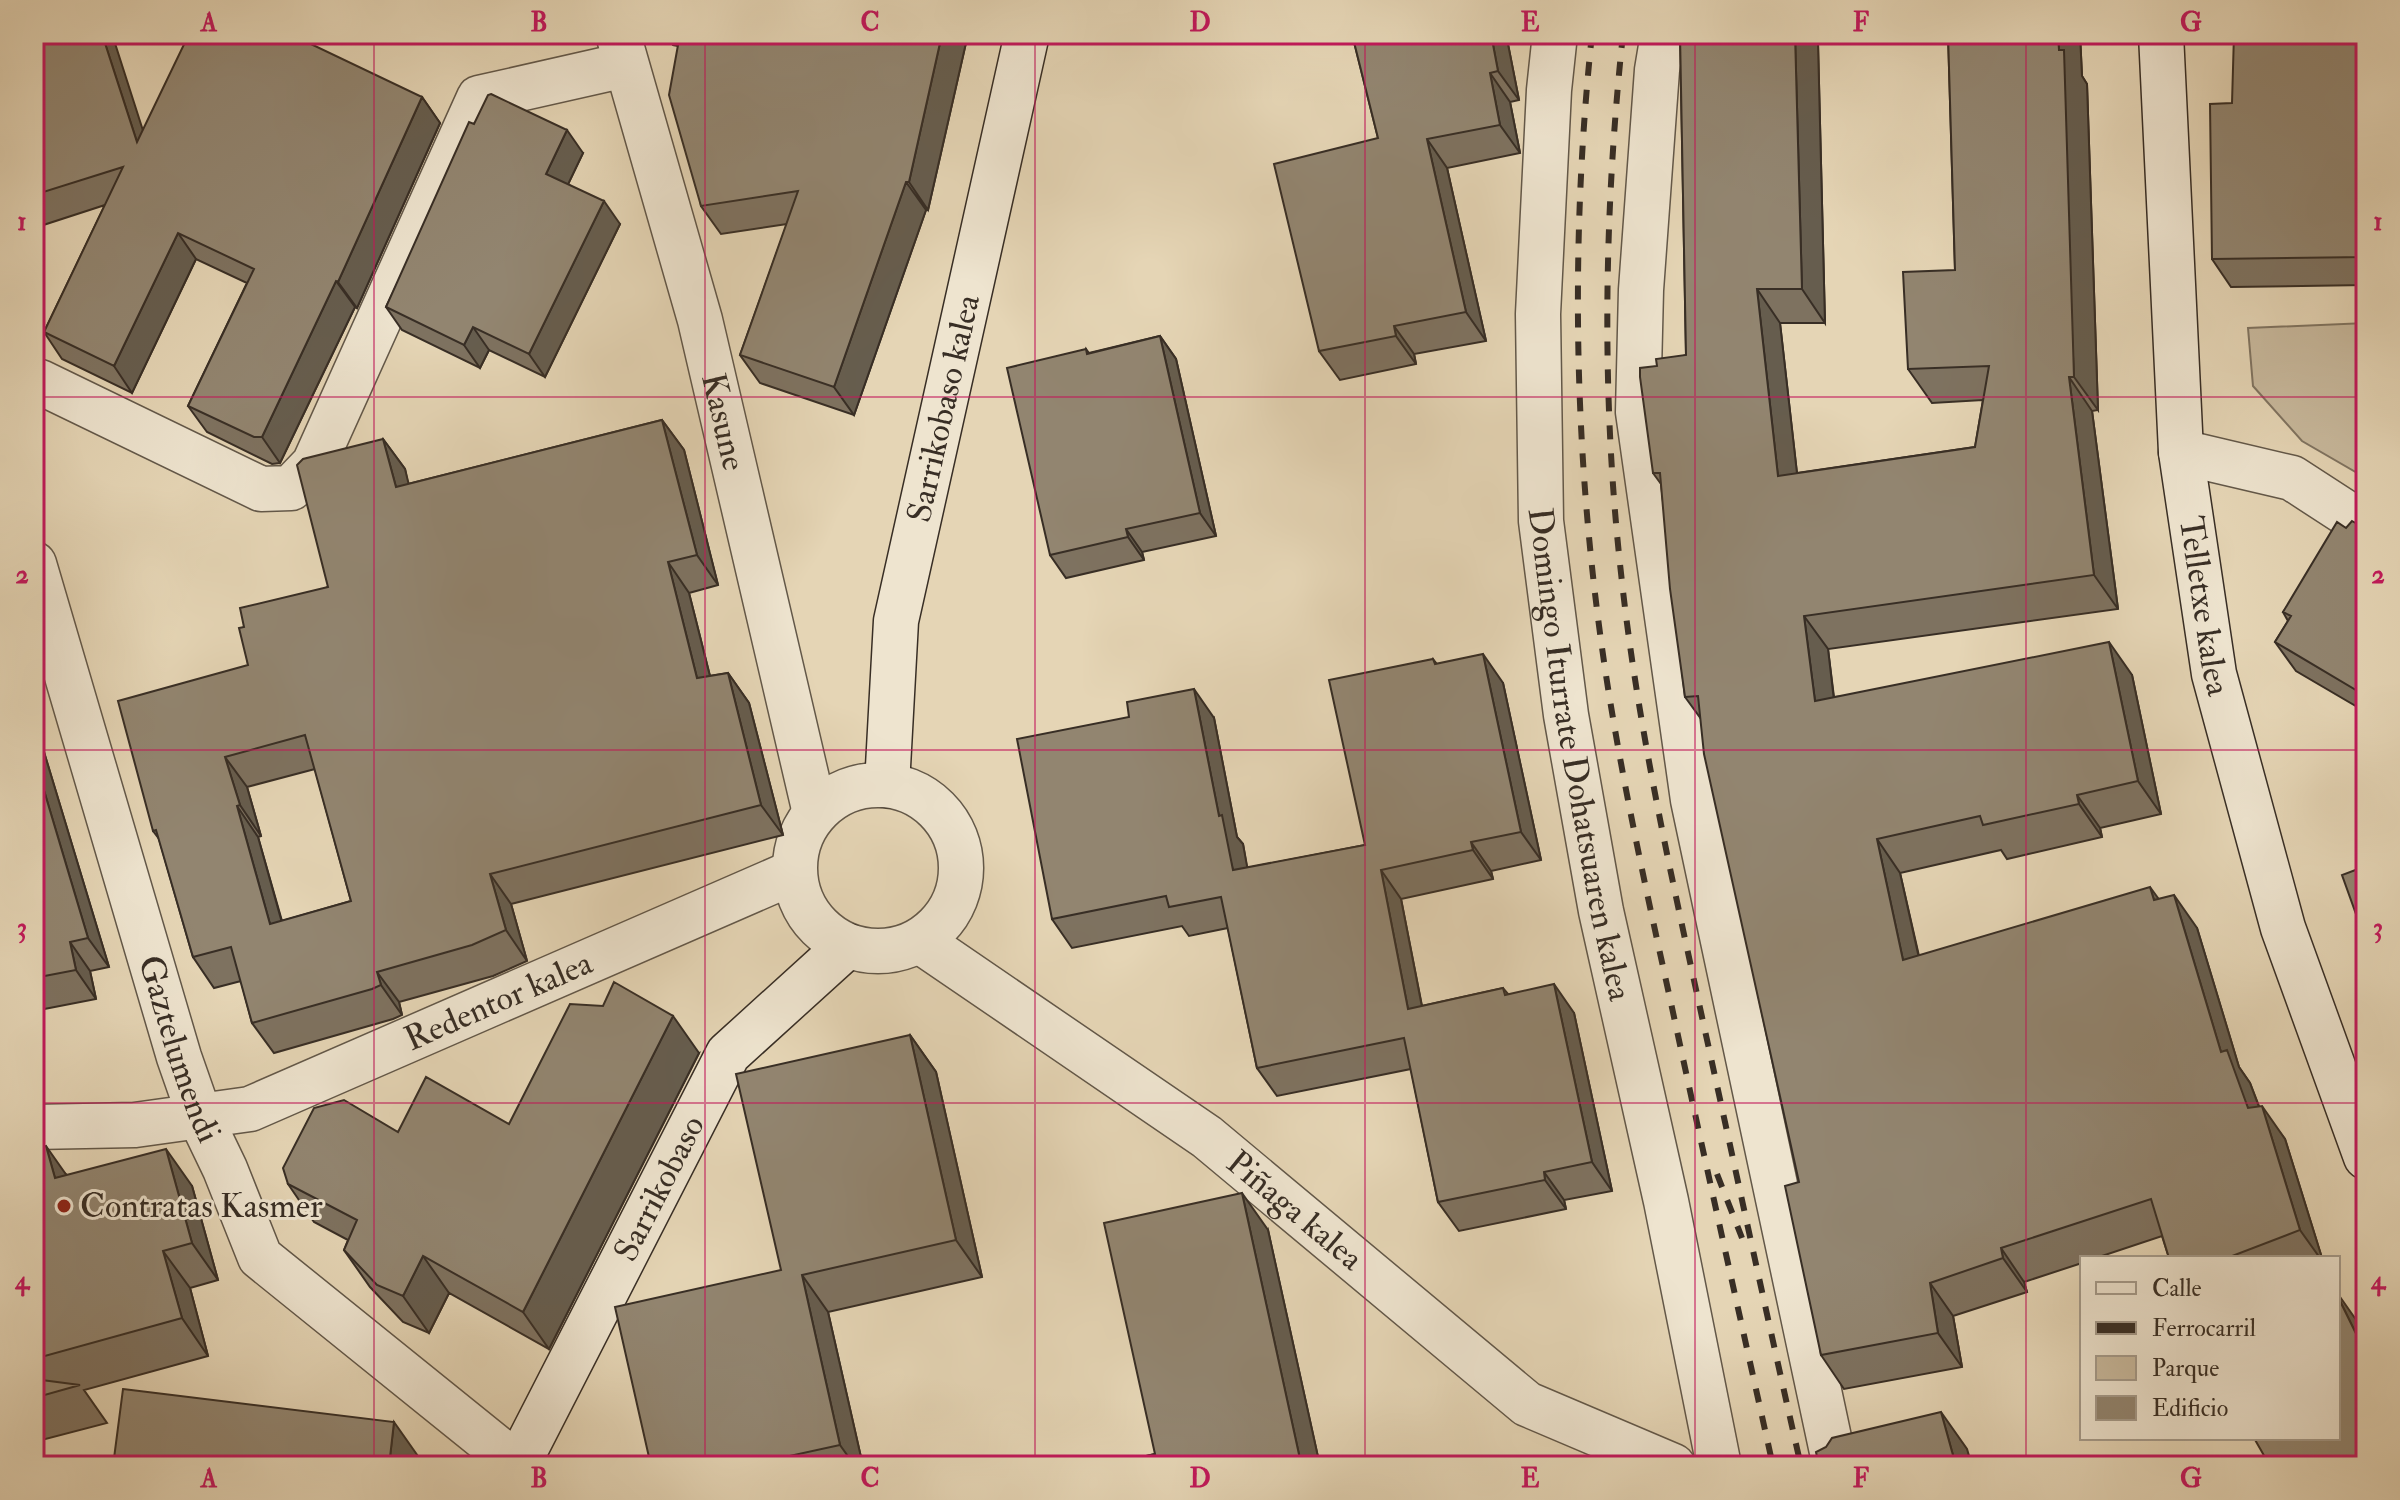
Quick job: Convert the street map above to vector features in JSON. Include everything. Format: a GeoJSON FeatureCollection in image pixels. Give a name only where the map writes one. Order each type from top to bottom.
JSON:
{"type":"FeatureCollection","features":[{"type":"Feature","properties":{"kind":"street","name":"Sarrikobaso kalea"},"geometry":{"type":"LineString","coordinates":[[887,785],[896,621],[1027,34]]}},
{"type":"Feature","properties":{"kind":"street","name":"Domingo Iturrate Dohatsuaren kalea"},"geometry":{"type":"LineString","coordinates":[[1555,34],[1549,90],[1538,314],[1541,521],[1566,715],[1601,911],[1666,1201],[1719,1466]]}},
{"type":"Feature","properties":{"kind":"street"},"geometry":{"type":"LineString","coordinates":[[1663,34],[1657,70],[1642,274],[1638,412],[1693,800],[1835,1466]]}},
{"type":"Feature","properties":{"kind":"street","name":"Telletxe kalea"},"geometry":{"type":"LineString","coordinates":[[2161,34],[2181,452],[2214,674],[2283,928],[2366,1157]]}},
{"type":"Feature","properties":{"kind":"street"},"geometry":{"type":"LineString","coordinates":[[34,383],[40,382],[261,489],[291,488],[314,464],[479,98],[621,49]]}},
{"type":"Feature","properties":{"kind":"street","name":"Kasune"},"geometry":{"type":"LineString","coordinates":[[621,49],[700,320],[815,813]]}},
{"type":"Feature","properties":{"kind":"street"},"geometry":{"type":"LineString","coordinates":[[2181,452],[2292,478],[2366,526]]}},
{"type":"Feature","properties":{"kind":"street","name":"Gaztelumendi"},"geometry":{"type":"LineString","coordinates":[[34,564],[179,1057],[200,1117],[225,1169],[260,1257],[517,1466]]}},
{"type":"Feature","properties":{"kind":"street"},"geometry":{"type":"LineString","coordinates":[[887,785],[915,793],[938,810],[950,825],[961,853],[961,882],[945,918],[920,941],[904,948],[875,951],[847,946],[818,926],[804,909],[794,872],[799,838],[815,813],[858,787],[887,785]]}},
{"type":"Feature","properties":{"kind":"street","name":"Redentor kalea"},"geometry":{"type":"LineString","coordinates":[[34,1127],[135,1125],[250,1109],[794,872]]}},
{"type":"Feature","properties":{"kind":"street","name":"Piñaga kalea"},"geometry":{"type":"LineString","coordinates":[[920,941],[1207,1137],[1527,1404],[1673,1466]]}},
{"type":"Feature","properties":{"kind":"street","name":"Sarrikobaso"},"geometry":{"type":"LineString","coordinates":[[517,1466],[728,1054],[847,946]]}},
{"type":"Feature","properties":{"kind":"green space"},"geometry":{"type":"Polygon","coordinates":[[[2366,323],[2366,478],[2302,441],[2253,386],[2248,328],[2366,323]]]}},
{"type":"Feature","properties":{"kind":"building"},"geometry":{"type":"Polygon","coordinates":[[[34,34],[102,34],[137,142],[189,34],[290,34],[422,97],[338,282],[262,437],[254,437],[188,406],[254,269],[178,233],[114,366],[44,332],[123,167],[34,195],[34,34]]]}},
{"type":"Feature","properties":{"kind":"building"},"geometry":{"type":"Polygon","coordinates":[[[680,34],[942,34],[909,182],[906,182],[834,387],[740,355],[798,191],[701,206],[669,95],[680,34]]]}},
{"type":"Feature","properties":{"kind":"building"},"geometry":{"type":"Polygon","coordinates":[[[1352,34],[1491,34],[1498,71],[1490,73],[1500,125],[1427,139],[1466,312],[1394,326],[1396,336],[1319,351],[1274,164],[1378,138],[1352,34]]]}},
{"type":"Feature","properties":{"kind":"building"},"geometry":{"type":"Polygon","coordinates":[[[1680,34],[1795,34],[1802,289],[1757,289],[1778,476],[1975,447],[1989,366],[1908,369],[1903,272],[1955,270],[1948,34],[2058,34],[2059,50],[2064,50],[2074,377],[2069,377],[2094,575],[1804,616],[1815,701],[2109,642],[2138,781],[2077,795],[2079,804],[1983,825],[1980,816],[1877,839],[1903,960],[2150,887],[2154,900],[2174,895],[2221,1052],[2227,1050],[2248,1108],[2262,1106],[2300,1230],[2232,1256],[2168,1256],[2151,1199],[2001,1248],[2003,1258],[1930,1283],[1938,1333],[1821,1355],[1785,1186],[1799,1182],[1704,754],[1698,696],[1685,697],[1670,589],[1660,473],[1653,473],[1640,377],[1640,368],[1657,366],[1656,359],[1686,355],[1680,34]]]}},
{"type":"Feature","properties":{"kind":"building"},"geometry":{"type":"Polygon","coordinates":[[[2234,34],[2366,34],[2366,257],[2212,259],[2210,104],[2232,103],[2234,34]]]}},
{"type":"Feature","properties":{"kind":"building"},"geometry":{"type":"Polygon","coordinates":[[[491,94],[567,130],[546,174],[604,201],[529,354],[473,327],[464,345],[386,307],[469,122],[474,124],[491,94]]]}},
{"type":"Feature","properties":{"kind":"building"},"geometry":{"type":"Polygon","coordinates":[[[1160,336],[1200,513],[1126,529],[1128,537],[1050,555],[1007,368],[1086,349],[1087,354],[1160,336]]]}},
{"type":"Feature","properties":{"kind":"building"},"geometry":{"type":"Polygon","coordinates":[[[662,420],[697,555],[668,562],[697,678],[728,673],[761,805],[490,874],[506,930],[472,945],[377,972],[381,985],[372,989],[252,1023],[231,947],[193,957],[156,830],[153,831],[118,701],[248,665],[239,628],[244,627],[240,608],[328,587],[297,465],[303,459],[383,439],[396,487],[662,420]],[[305,735],[225,757],[270,924],[351,901],[305,735]]]}},
{"type":"Feature","properties":{"kind":"building"},"geometry":{"type":"Polygon","coordinates":[[[2352,521],[2366,529],[2366,696],[2275,642],[2291,616],[2283,612],[2337,522],[2346,528],[2352,521]]]}},
{"type":"Feature","properties":{"kind":"building"},"geometry":{"type":"Polygon","coordinates":[[[1483,654],[1521,832],[1471,842],[1473,850],[1381,870],[1408,1009],[1503,988],[1505,995],[1554,984],[1592,1162],[1544,1172],[1545,1180],[1438,1202],[1404,1038],[1257,1068],[1221,897],[1169,907],[1166,896],[1052,919],[1017,739],[1129,717],[1127,702],[1194,689],[1233,870],[1365,845],[1329,680],[1433,659],[1435,664],[1483,654]]]}},
{"type":"Feature","properties":{"kind":"building"},"geometry":{"type":"Polygon","coordinates":[[[34,757],[88,938],[70,942],[76,970],[34,978],[34,757]]]}},
{"type":"Feature","properties":{"kind":"building"},"geometry":{"type":"Polygon","coordinates":[[[2366,866],[2366,942],[2342,875],[2366,866]]]}},
{"type":"Feature","properties":{"kind":"building"},"geometry":{"type":"Polygon","coordinates":[[[614,982],[673,1016],[523,1312],[423,1256],[403,1296],[377,1285],[344,1250],[357,1220],[288,1184],[283,1168],[314,1108],[344,1100],[398,1132],[426,1077],[509,1124],[570,1004],[603,1006],[614,982]]]}},
{"type":"Feature","properties":{"kind":"building"},"geometry":{"type":"Polygon","coordinates":[[[910,1035],[956,1240],[802,1275],[840,1445],[744,1466],[651,1466],[615,1307],[781,1270],[736,1074],[910,1035]]]}},
{"type":"Feature","properties":{"kind":"building"},"geometry":{"type":"Polygon","coordinates":[[[46,1146],[55,1178],[166,1149],[192,1243],[163,1251],[182,1318],[34,1359],[34,1149],[46,1146]]]}},
{"type":"Feature","properties":{"kind":"building"},"geometry":{"type":"Polygon","coordinates":[[[1242,1193],[1300,1459],[1268,1466],[1102,1466],[1155,1454],[1104,1223],[1242,1193]]]}},
{"type":"Feature","properties":{"kind":"building"},"geometry":{"type":"Polygon","coordinates":[[[2340,1301],[2366,1354],[2366,1466],[2270,1466],[2255,1440],[2340,1440],[2340,1301]]]}},
{"type":"Feature","properties":{"kind":"building"},"geometry":{"type":"Polygon","coordinates":[[[34,1379],[80,1385],[34,1398],[34,1379]]]}},
{"type":"Feature","properties":{"kind":"building"},"geometry":{"type":"Polygon","coordinates":[[[123,1389],[394,1422],[389,1466],[113,1466],[123,1389]]]}},
{"type":"Feature","properties":{"kind":"building"},"geometry":{"type":"Polygon","coordinates":[[[1941,1412],[1956,1466],[1819,1466],[1816,1452],[1826,1447],[1832,1438],[1941,1412]]]}},
{"type":"Feature","properties":{"kind":"railway"},"geometry":{"type":"LineString","coordinates":[[1592,34],[1580,197],[1578,279],[1582,443],[1597,607],[1608,688],[1637,846],[1773,1466]]}},
{"type":"Feature","properties":{"kind":"railway"},"geometry":{"type":"LineString","coordinates":[[1623,34],[1612,168],[1607,304],[1610,439],[1621,573],[1645,741],[1667,851],[1801,1466]]}},
{"type":"Feature","properties":{"kind":"railway"},"geometry":{"type":"LineString","coordinates":[[1717,1174],[1742,1238]]}},
{"type":"Feature","properties":{"kind":"place","name":"Contratas Kasmer"},"geometry":{"type":"Point","coordinates":[64,1206]}}]}
